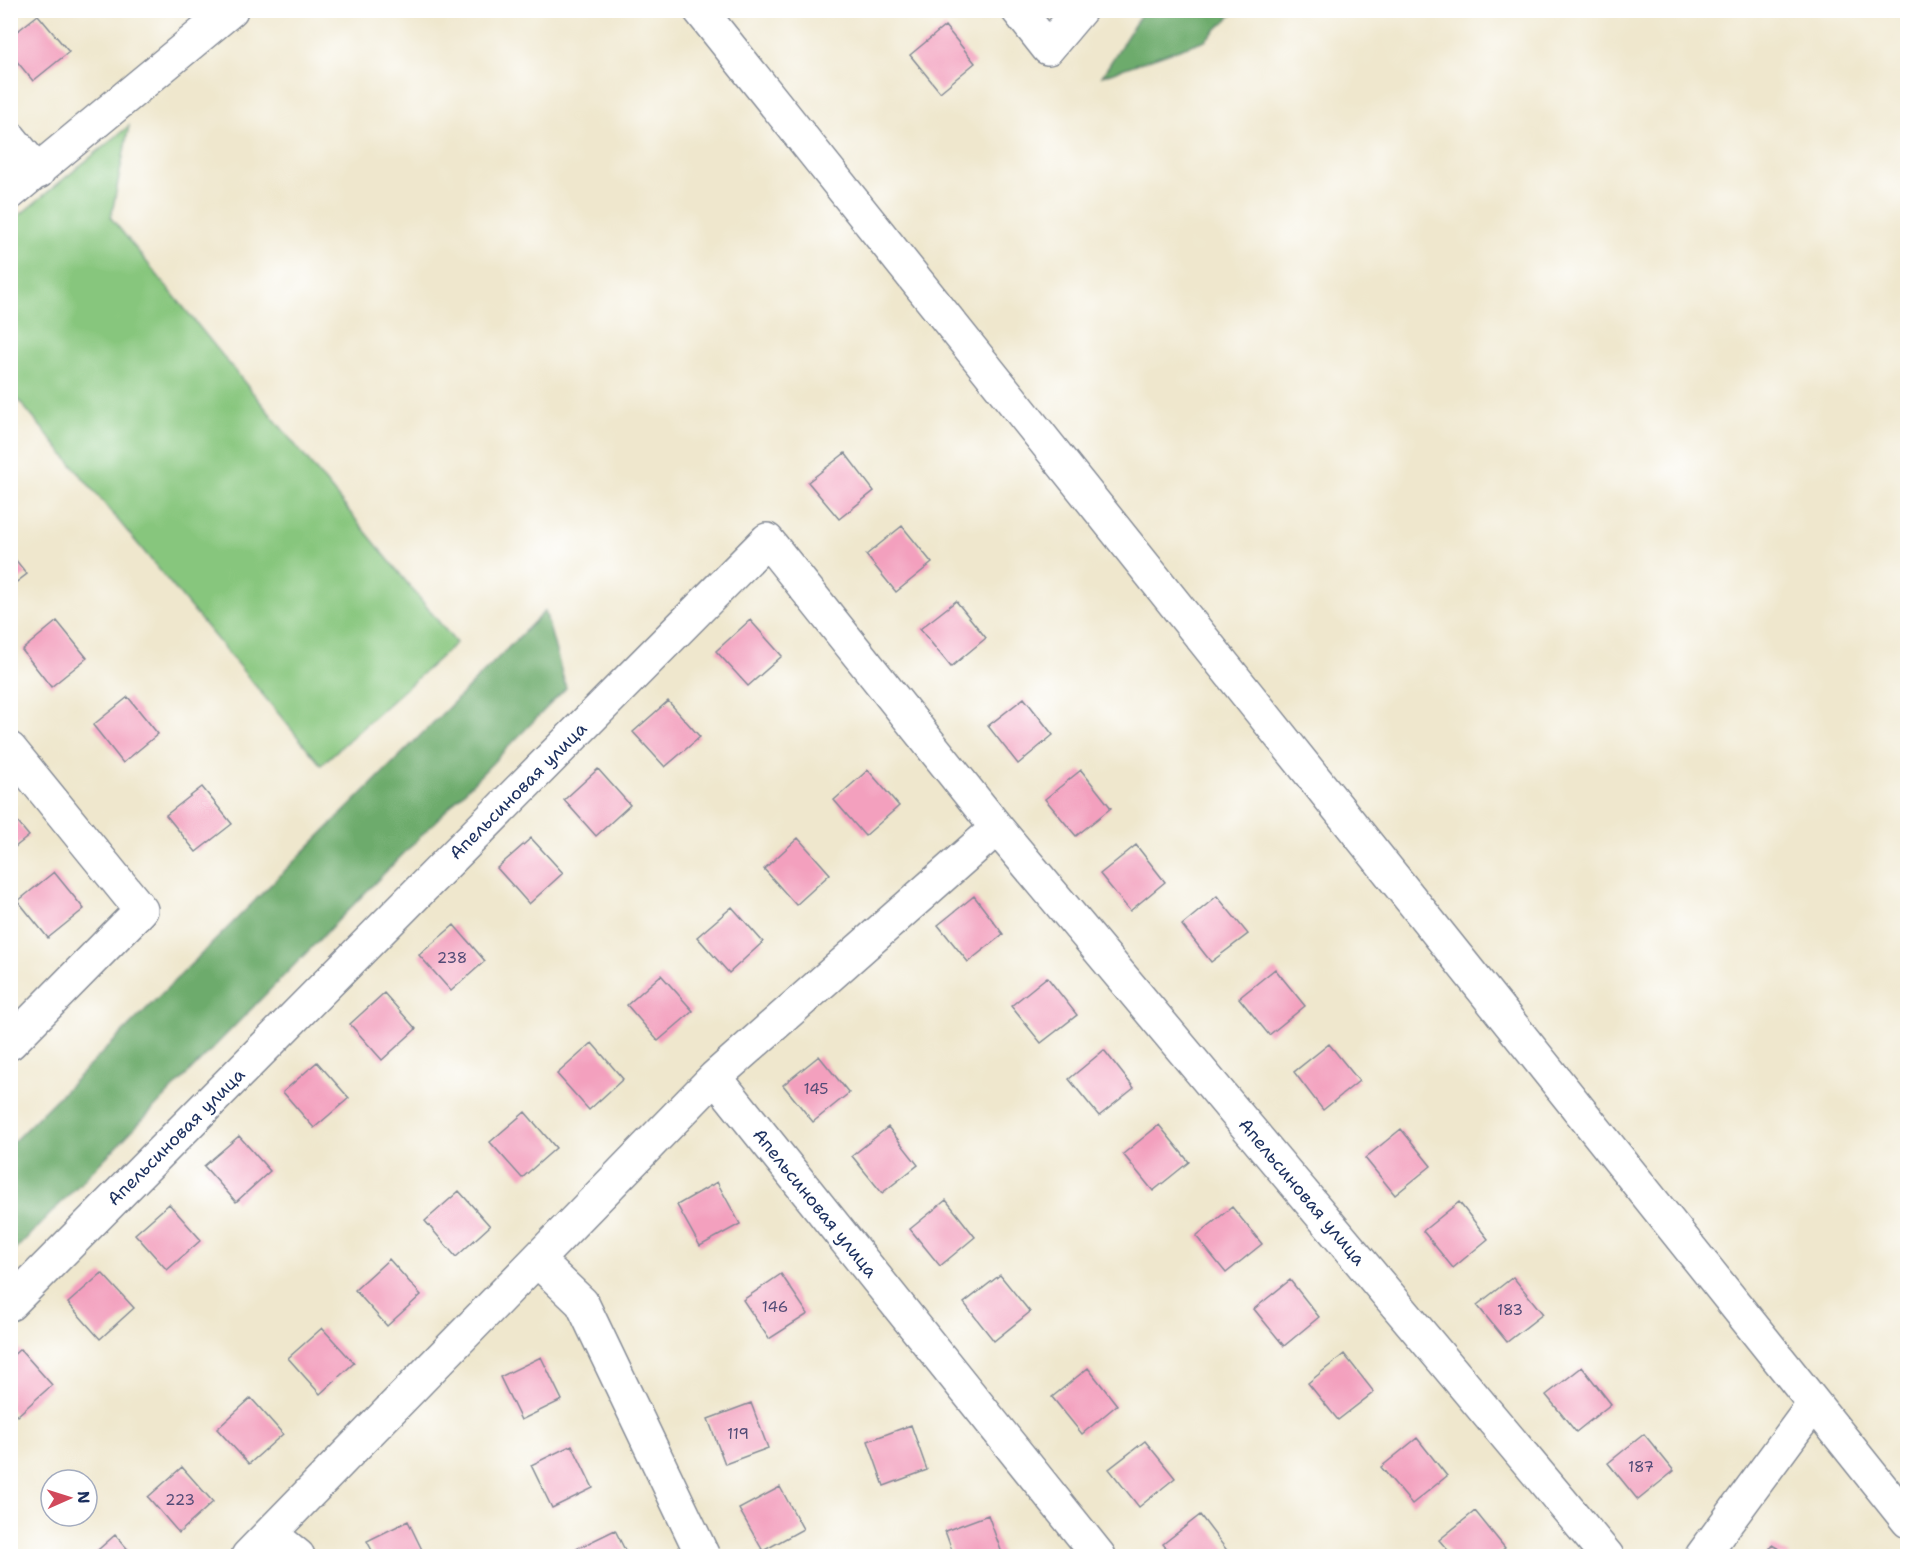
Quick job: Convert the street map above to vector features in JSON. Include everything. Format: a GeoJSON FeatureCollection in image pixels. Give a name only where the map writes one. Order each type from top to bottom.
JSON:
{"type":"FeatureCollection","features":[{"type":"Feature","properties":{"kind":"street"},"geometry":{"type":"LineString","coordinates":[[10,193],[231,10]]}},
{"type":"Feature","properties":{"kind":"street"},"geometry":{"type":"LineString","coordinates":[[700,10],[1908,1521]]}},
{"type":"Feature","properties":{"kind":"street"},"geometry":{"type":"LineString","coordinates":[[1018,10],[1048,48],[1080,10]]}},
{"type":"Feature","properties":{"kind":"street"},"geometry":{"type":"LineString","coordinates":[[10,138],[38,172]]}},
{"type":"Feature","properties":{"kind":"street","name":"Апельсиновая улица"},"geometry":{"type":"LineString","coordinates":[[10,1304],[767,540],[997,828],[1606,1557]]}},
{"type":"Feature","properties":{"kind":"street"},"geometry":{"type":"LineString","coordinates":[[10,749],[141,910],[10,1042]]}},
{"type":"Feature","properties":{"kind":"street"},"geometry":{"type":"LineString","coordinates":[[248,1557],[715,1077],[997,828]]}},
{"type":"Feature","properties":{"kind":"street","name":"Апельсиновая улица"},"geometry":{"type":"LineString","coordinates":[[715,1077],[1097,1555]]}},
{"type":"Feature","properties":{"kind":"street"},"geometry":{"type":"LineString","coordinates":[[537,1260],[582,1303],[703,1557]]}},
{"type":"Feature","properties":{"kind":"street"},"geometry":{"type":"LineString","coordinates":[[1702,1557],[1814,1404]]}},
{"type":"Feature","properties":{"kind":"street"},"geometry":{"type":"LineString","coordinates":[[271,1534],[298,1557]]}},
{"type":"Feature","properties":{"kind":"green space"},"geometry":{"type":"Polygon","coordinates":[[[1143,11],[1236,11],[1205,40],[1102,76],[1143,11]]]}},
{"type":"Feature","properties":{"kind":"green space"},"geometry":{"type":"Polygon","coordinates":[[[129,126],[111,218],[456,643],[321,765],[11,391],[11,222],[129,126]]]}},
{"type":"Feature","properties":{"kind":"green space"},"geometry":{"type":"Polygon","coordinates":[[[545,611],[566,688],[11,1254],[11,1144],[545,611]]]}},
{"type":"Feature","properties":{"kind":"building"},"geometry":{"type":"Polygon","coordinates":[[[38,15],[69,52],[33,81],[10,53],[10,37],[38,15]]]}},
{"type":"Feature","properties":{"kind":"building"},"geometry":{"type":"Polygon","coordinates":[[[945,26],[975,63],[940,92],[910,55],[945,26]]]}},
{"type":"Feature","properties":{"kind":"building"},"geometry":{"type":"Polygon","coordinates":[[[845,453],[874,491],[839,519],[808,482],[845,453]]]}},
{"type":"Feature","properties":{"kind":"building"},"geometry":{"type":"Polygon","coordinates":[[[902,526],[932,563],[896,592],[866,555],[902,526]]]}},
{"type":"Feature","properties":{"kind":"building"},"geometry":{"type":"Polygon","coordinates":[[[10,553],[27,574],[10,587],[10,553]]]}},
{"type":"Feature","properties":{"kind":"building"},"geometry":{"type":"Polygon","coordinates":[[[956,601],[986,638],[951,667],[920,629],[956,601]]]}},
{"type":"Feature","properties":{"kind":"building"},"geometry":{"type":"Polygon","coordinates":[[[750,620],[782,656],[748,686],[716,651],[750,620]]]}},
{"type":"Feature","properties":{"kind":"building"},"geometry":{"type":"Polygon","coordinates":[[[57,621],[87,658],[51,687],[22,650],[57,621]]]}},
{"type":"Feature","properties":{"kind":"building"},"geometry":{"type":"Polygon","coordinates":[[[128,697],[158,734],[123,763],[93,725],[128,697]]]}},
{"type":"Feature","properties":{"kind":"building"},"geometry":{"type":"Polygon","coordinates":[[[1024,698],[1053,735],[1018,764],[988,726],[1024,698]]]}},
{"type":"Feature","properties":{"kind":"building"},"geometry":{"type":"Polygon","coordinates":[[[668,701],[700,737],[665,767],[633,732],[668,701]]]}},
{"type":"Feature","properties":{"kind":"building"},"geometry":{"type":"Polygon","coordinates":[[[598,769],[630,805],[596,836],[564,800],[598,769]]]}},
{"type":"Feature","properties":{"kind":"building"},"geometry":{"type":"Polygon","coordinates":[[[868,770],[899,806],[865,836],[834,800],[868,770]]]}},
{"type":"Feature","properties":{"kind":"building"},"geometry":{"type":"Polygon","coordinates":[[[1081,770],[1111,808],[1076,836],[1045,799],[1081,770]]]}},
{"type":"Feature","properties":{"kind":"building"},"geometry":{"type":"Polygon","coordinates":[[[202,787],[232,824],[196,852],[166,815],[202,787]]]}},
{"type":"Feature","properties":{"kind":"building"},"geometry":{"type":"Polygon","coordinates":[[[10,813],[29,836],[10,851],[10,813]]]}},
{"type":"Feature","properties":{"kind":"building"},"geometry":{"type":"Polygon","coordinates":[[[531,838],[563,873],[529,904],[497,868],[531,838]]]}},
{"type":"Feature","properties":{"kind":"building"},"geometry":{"type":"Polygon","coordinates":[[[798,838],[830,874],[796,905],[764,869],[798,838]]]}},
{"type":"Feature","properties":{"kind":"building"},"geometry":{"type":"Polygon","coordinates":[[[1136,845],[1165,882],[1130,911],[1100,874],[1136,845]]]}},
{"type":"Feature","properties":{"kind":"building"},"geometry":{"type":"Polygon","coordinates":[[[54,872],[84,909],[48,938],[18,901],[54,872]]]}},
{"type":"Feature","properties":{"kind":"building"},"geometry":{"type":"Polygon","coordinates":[[[974,896],[1003,934],[968,962],[938,925],[974,896]]]}},
{"type":"Feature","properties":{"kind":"building"},"geometry":{"type":"Polygon","coordinates":[[[1217,896],[1248,934],[1211,962],[1182,925],[1217,896]]]}},
{"type":"Feature","properties":{"kind":"building"},"geometry":{"type":"Polygon","coordinates":[[[732,907],[763,942],[729,973],[697,937],[732,907]]]}},
{"type":"Feature","properties":{"kind":"building"},"geometry":{"type":"Polygon","coordinates":[[[454,925],[485,961],[451,991],[419,955],[454,925]]]}},
{"type":"Feature","properties":{"kind":"building"},"geometry":{"type":"Polygon","coordinates":[[[1275,969],[1305,1006],[1269,1035],[1239,998],[1275,969]]]}},
{"type":"Feature","properties":{"kind":"building"},"geometry":{"type":"Polygon","coordinates":[[[661,975],[693,1011],[658,1041],[627,1005],[661,975]]]}},
{"type":"Feature","properties":{"kind":"building"},"geometry":{"type":"Polygon","coordinates":[[[1047,977],[1077,1015],[1041,1043],[1011,1006],[1047,977]]]}},
{"type":"Feature","properties":{"kind":"building"},"geometry":{"type":"Polygon","coordinates":[[[384,993],[416,1029],[382,1060],[350,1024],[384,993]]]}},
{"type":"Feature","properties":{"kind":"building"},"geometry":{"type":"Polygon","coordinates":[[[592,1043],[623,1079],[589,1110],[557,1074],[592,1043]]]}},
{"type":"Feature","properties":{"kind":"building"},"geometry":{"type":"Polygon","coordinates":[[[1329,1044],[1359,1081],[1323,1110],[1294,1072],[1329,1044]]]}},
{"type":"Feature","properties":{"kind":"building"},"geometry":{"type":"Polygon","coordinates":[[[1104,1050],[1134,1088],[1099,1116],[1069,1079],[1104,1050]]]}},
{"type":"Feature","properties":{"kind":"building"},"geometry":{"type":"Polygon","coordinates":[[[819,1056],[849,1093],[813,1122],[783,1085],[819,1056]]]}},
{"type":"Feature","properties":{"kind":"building"},"geometry":{"type":"Polygon","coordinates":[[[317,1062],[349,1098],[314,1128],[283,1092],[317,1062]]]}},
{"type":"Feature","properties":{"kind":"building"},"geometry":{"type":"Polygon","coordinates":[[[525,1112],[556,1148],[522,1178],[490,1142],[525,1112]]]}},
{"type":"Feature","properties":{"kind":"building"},"geometry":{"type":"Polygon","coordinates":[[[1159,1125],[1189,1162],[1153,1191],[1123,1154],[1159,1125]]]}},
{"type":"Feature","properties":{"kind":"building"},"geometry":{"type":"Polygon","coordinates":[[[888,1127],[918,1165],[882,1193],[852,1156],[888,1127]]]}},
{"type":"Feature","properties":{"kind":"building"},"geometry":{"type":"Polygon","coordinates":[[[1401,1129],[1431,1166],[1395,1195],[1365,1158],[1401,1129]]]}},
{"type":"Feature","properties":{"kind":"building"},"geometry":{"type":"Polygon","coordinates":[[[239,1136],[270,1171],[236,1202],[204,1166],[239,1136]]]}},
{"type":"Feature","properties":{"kind":"building"},"geometry":{"type":"Polygon","coordinates":[[[717,1182],[740,1224],[700,1246],[677,1205],[717,1182]]]}},
{"type":"Feature","properties":{"kind":"building"},"geometry":{"type":"Polygon","coordinates":[[[459,1191],[490,1226],[456,1257],[425,1221],[459,1191]]]}},
{"type":"Feature","properties":{"kind":"building"},"geometry":{"type":"Polygon","coordinates":[[[946,1200],[975,1237],[940,1266],[910,1229],[946,1200]]]}},
{"type":"Feature","properties":{"kind":"building"},"geometry":{"type":"Polygon","coordinates":[[[1459,1202],[1488,1239],[1453,1268],[1423,1231],[1459,1202]]]}},
{"type":"Feature","properties":{"kind":"building"},"geometry":{"type":"Polygon","coordinates":[[[169,1204],[201,1240],[167,1270],[135,1234],[169,1204]]]}},
{"type":"Feature","properties":{"kind":"building"},"geometry":{"type":"Polygon","coordinates":[[[1232,1207],[1262,1244],[1226,1273],[1196,1236],[1232,1207]]]}},
{"type":"Feature","properties":{"kind":"building"},"geometry":{"type":"Polygon","coordinates":[[[389,1259],[421,1295],[387,1326],[355,1290],[389,1259]]]}},
{"type":"Feature","properties":{"kind":"building"},"geometry":{"type":"Polygon","coordinates":[[[102,1273],[134,1308],[100,1339],[68,1303],[102,1273]]]}},
{"type":"Feature","properties":{"kind":"building"},"geometry":{"type":"Polygon","coordinates":[[[781,1274],[808,1314],[769,1339],[743,1300],[781,1274]]]}},
{"type":"Feature","properties":{"kind":"building"},"geometry":{"type":"Polygon","coordinates":[[[1000,1275],[1030,1312],[994,1341],[964,1303],[1000,1275]]]}},
{"type":"Feature","properties":{"kind":"building"},"geometry":{"type":"Polygon","coordinates":[[[1513,1277],[1543,1314],[1507,1342],[1477,1305],[1513,1277]]]}},
{"type":"Feature","properties":{"kind":"building"},"geometry":{"type":"Polygon","coordinates":[[[1290,1280],[1319,1317],[1284,1346],[1254,1309],[1290,1280]]]}},
{"type":"Feature","properties":{"kind":"building"},"geometry":{"type":"Polygon","coordinates":[[[322,1328],[354,1363],[320,1394],[288,1358],[322,1328]]]}},
{"type":"Feature","properties":{"kind":"building"},"geometry":{"type":"Polygon","coordinates":[[[20,1349],[52,1385],[17,1416],[10,1408],[10,1358],[20,1349]]]}},
{"type":"Feature","properties":{"kind":"building"},"geometry":{"type":"Polygon","coordinates":[[[1344,1354],[1374,1392],[1338,1420],[1308,1383],[1344,1354]]]}},
{"type":"Feature","properties":{"kind":"building"},"geometry":{"type":"Polygon","coordinates":[[[541,1357],[562,1400],[521,1420],[500,1377],[541,1357]]]}},
{"type":"Feature","properties":{"kind":"building"},"geometry":{"type":"Polygon","coordinates":[[[1582,1367],[1611,1404],[1576,1432],[1546,1395],[1582,1367]]]}},
{"type":"Feature","properties":{"kind":"building"},"geometry":{"type":"Polygon","coordinates":[[[1088,1368],[1117,1405],[1082,1434],[1052,1397],[1088,1368]]]}},
{"type":"Feature","properties":{"kind":"building"},"geometry":{"type":"Polygon","coordinates":[[[251,1398],[283,1434],[249,1464],[217,1429],[251,1398]]]}},
{"type":"Feature","properties":{"kind":"building"},"geometry":{"type":"Polygon","coordinates":[[[751,1403],[768,1448],[725,1464],[708,1419],[751,1403]]]}},
{"type":"Feature","properties":{"kind":"building"},"geometry":{"type":"Polygon","coordinates":[[[911,1425],[927,1470],[884,1486],[868,1441],[911,1425]]]}},
{"type":"Feature","properties":{"kind":"building"},"geometry":{"type":"Polygon","coordinates":[[[1644,1434],[1674,1471],[1638,1500],[1608,1463],[1644,1434]]]}},
{"type":"Feature","properties":{"kind":"building"},"geometry":{"type":"Polygon","coordinates":[[[1417,1438],[1447,1476],[1412,1504],[1381,1467],[1417,1438]]]}},
{"type":"Feature","properties":{"kind":"building"},"geometry":{"type":"Polygon","coordinates":[[[1145,1441],[1175,1478],[1139,1507],[1109,1469],[1145,1441]]]}},
{"type":"Feature","properties":{"kind":"building"},"geometry":{"type":"Polygon","coordinates":[[[572,1445],[593,1488],[552,1508],[531,1465],[572,1445]]]}},
{"type":"Feature","properties":{"kind":"building"},"geometry":{"type":"Polygon","coordinates":[[[182,1467],[213,1502],[179,1533],[148,1497],[182,1467]]]}},
{"type":"Feature","properties":{"kind":"building"},"geometry":{"type":"Polygon","coordinates":[[[780,1487],[803,1529],[763,1551],[739,1509],[780,1487]]]}},
{"type":"Feature","properties":{"kind":"building"},"geometry":{"type":"Polygon","coordinates":[[[1475,1511],[1505,1548],[1495,1556],[1453,1556],[1439,1540],[1475,1511]]]}},
{"type":"Feature","properties":{"kind":"building"},"geometry":{"type":"Polygon","coordinates":[[[988,1515],[1003,1556],[954,1556],[945,1531],[988,1515]]]}},
{"type":"Feature","properties":{"kind":"building"},"geometry":{"type":"Polygon","coordinates":[[[1200,1515],[1229,1553],[1225,1556],[1173,1556],[1163,1544],[1200,1515]]]}},
{"type":"Feature","properties":{"kind":"building"},"geometry":{"type":"Polygon","coordinates":[[[408,1521],[425,1556],[375,1556],[367,1541],[408,1521]]]}},
{"type":"Feature","properties":{"kind":"building"},"geometry":{"type":"Polygon","coordinates":[[[615,1530],[628,1556],[577,1556],[574,1550],[615,1530]]]}},
{"type":"Feature","properties":{"kind":"building"},"geometry":{"type":"Polygon","coordinates":[[[115,1535],[134,1556],[91,1556],[115,1535]]]}},
{"type":"Feature","properties":{"kind":"building"},"geometry":{"type":"Polygon","coordinates":[[[1772,1545],[1791,1556],[1765,1556],[1772,1545]]]}}]}
